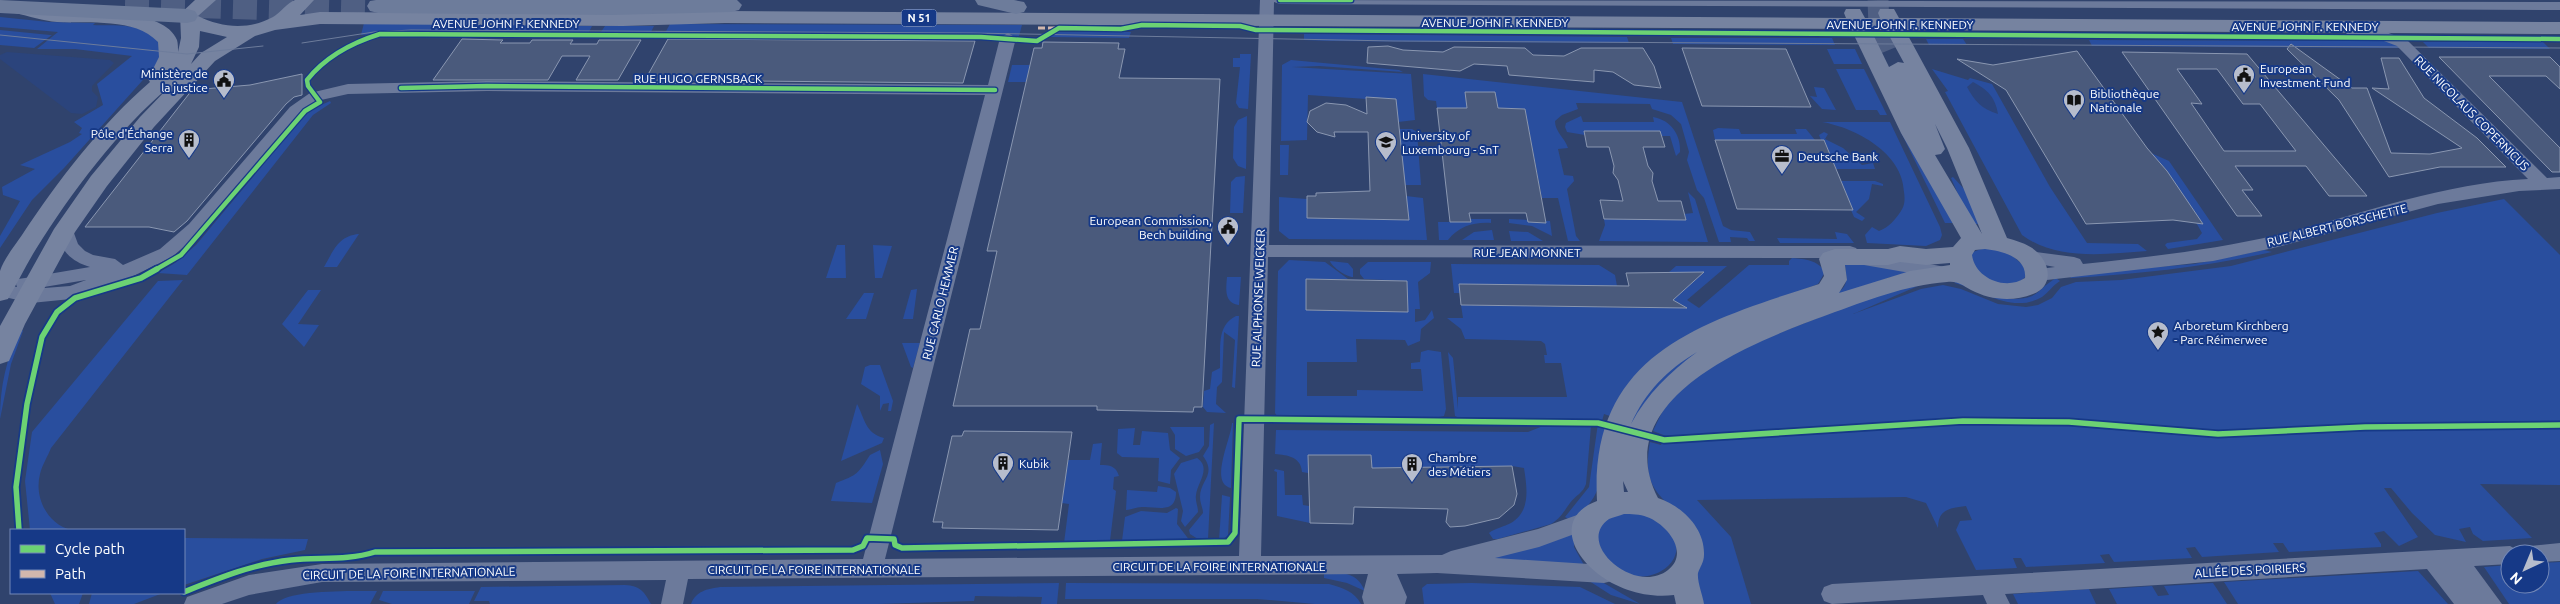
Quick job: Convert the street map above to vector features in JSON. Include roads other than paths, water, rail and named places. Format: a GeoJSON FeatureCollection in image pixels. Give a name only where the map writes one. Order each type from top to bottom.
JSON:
{"type":"FeatureCollection","features":[{"type":"Feature","properties":{"kind":"highway","name":"N 51"},"geometry":{"type":"LineString","coordinates":[[986,0],[1016,8]]}},
{"type":"Feature","properties":{"kind":"highway","name":"N 51"},"geometry":{"type":"LineString","coordinates":[[0,6],[28,4],[188,18]]}},
{"type":"Feature","properties":{"kind":"highway"},"geometry":{"type":"LineString","coordinates":[[28,4],[125,4]]}},
{"type":"Feature","properties":{"kind":"highway"},"geometry":{"type":"LineString","coordinates":[[375,9],[728,11]]}},
{"type":"Feature","properties":{"kind":"main road"},"geometry":{"type":"LineString","coordinates":[[145,97],[162,84],[185,58],[191,41],[188,18],[207,0]]}},
{"type":"Feature","properties":{"kind":"main road","name":"N 51"},"geometry":{"type":"LineString","coordinates":[[188,18],[218,32],[248,32],[270,25],[293,12],[305,0]]}},
{"type":"Feature","properties":{"kind":"main road","name":"AVENUE JOHN F. KENNEDY"},"geometry":{"type":"LineString","coordinates":[[404,0],[728,11],[1269,12],[1351,5],[1855,18]]}},
{"type":"Feature","properties":{"kind":"main road"},"geometry":{"type":"LineString","coordinates":[[1,292],[22,252],[62,194],[145,97],[170,57],[170,46],[163,34],[137,22],[54,16],[28,4]]}},
{"type":"Feature","properties":{"kind":"main road","name":"AVENUE JOHN F. KENNEDY"},"geometry":{"type":"LineString","coordinates":[[270,25],[325,18],[623,20],[728,11],[1016,8],[1855,18],[2560,16]]}},
{"type":"Feature","properties":{"kind":"main road"},"geometry":{"type":"LineString","coordinates":[[1855,18],[1911,133],[1971,247]]}},
{"type":"Feature","properties":{"kind":"main road"},"geometry":{"type":"LineString","coordinates":[[1889,18],[1958,148],[1971,247]]}},
{"type":"Feature","properties":{"kind":"main road","name":"AVENUE JOHN F. KENNEDY"},"geometry":{"type":"LineString","coordinates":[[1889,18],[2254,27],[2560,28]]}},
{"type":"Feature","properties":{"kind":"main road"},"geometry":{"type":"LineString","coordinates":[[0,355],[13,324],[35,288],[65,229],[99,180],[167,100],[212,53],[248,32]]}},
{"type":"Feature","properties":{"kind":"main road"},"geometry":{"type":"LineString","coordinates":[[1648,505],[1634,469],[1639,434],[1646,419],[1657,404],[1698,364],[1720,349],[1761,330],[1871,290],[1971,247],[2019,250],[2033,266],[2036,282],[2031,288],[2011,292],[1986,287],[1971,247],[1922,117],[1889,50]]}},
{"type":"Feature","properties":{"kind":"main road","name":"RUE JEAN MONNET"},"geometry":{"type":"LineString","coordinates":[[1831,259],[1840,256],[1888,257],[1900,254],[1926,257],[1971,247]]}},
{"type":"Feature","properties":{"kind":"main road"},"geometry":{"type":"LineString","coordinates":[[1601,512],[1635,502],[1648,505],[1670,517],[1686,535],[1691,555],[1684,574],[1675,583],[1658,588],[1644,596],[1614,581],[1604,574],[1591,560],[1584,542],[1585,530],[1601,512],[1616,428],[1632,395],[1647,378],[1663,363],[1695,340],[1744,318],[1834,286],[1836,281],[1831,259]]}},
{"type":"Feature","properties":{"kind":"main road"},"geometry":{"type":"LineString","coordinates":[[1684,574],[1690,604]]}},
{"type":"Feature","properties":{"kind":"street","name":"AVENUE JOHN F. KENNEDY"},"geometry":{"type":"LineString","coordinates":[[1351,5],[1648,1],[2560,6]]}},
{"type":"Feature","properties":{"kind":"street","name":"RUE ALPHONSE WEICKER"},"geometry":{"type":"LineString","coordinates":[[1250,565],[1259,251],[1269,12]]}},
{"type":"Feature","properties":{"kind":"street","name":"RUE NICOLAUS COPERNICUS"},"geometry":{"type":"LineString","coordinates":[[2254,27],[2272,32],[2373,32],[2396,39],[2551,183]]}},
{"type":"Feature","properties":{"kind":"street","name":"RUE CARLO HEMMER"},"geometry":{"type":"LineString","coordinates":[[872,568],[1008,38]]}},
{"type":"Feature","properties":{"kind":"street","name":"RUE HUGO GERNSBACK"},"geometry":{"type":"LineString","coordinates":[[1,292],[35,288],[72,292],[150,262],[178,245],[195,228],[296,110],[310,99],[335,90],[487,86],[995,90]]}},
{"type":"Feature","properties":{"kind":"street","name":"RUE ALBERT BORSCHETTE"},"geometry":{"type":"LineString","coordinates":[[2033,266],[2113,266],[2193,258],[2238,250],[2457,196],[2551,183]]}},
{"type":"Feature","properties":{"kind":"street","name":"RUE HUGO GERNSBACK"},"geometry":{"type":"LineString","coordinates":[[65,229],[69,246],[75,255],[85,260],[124,263],[150,262]]}},
{"type":"Feature","properties":{"kind":"street","name":"RUE JEAN MONNET"},"geometry":{"type":"LineString","coordinates":[[1792,254],[1831,259],[1888,262],[1971,247]]}},
{"type":"Feature","properties":{"kind":"street","name":"RUE JEAN MONNET"},"geometry":{"type":"LineString","coordinates":[[1259,251],[1900,254]]}},
{"type":"Feature","properties":{"kind":"street","name":"CIRCUIT DE LA FOIRE INTERNATIONALE"},"geometry":{"type":"LineString","coordinates":[[1438,564],[1538,538],[1601,512]]}},
{"type":"Feature","properties":{"kind":"street","name":"ALLÉE DES POIRIERS"},"geometry":{"type":"LineString","coordinates":[[1961,587],[1994,595],[2500,556]]}},
{"type":"Feature","properties":{"kind":"street"},"geometry":{"type":"LineString","coordinates":[[2455,559],[2491,604]]}},
{"type":"Feature","properties":{"kind":"street"},"geometry":{"type":"LineString","coordinates":[[2432,560],[2467,604]]}},
{"type":"Feature","properties":{"kind":"street","name":"CIRCUIT DE LA FOIRE INTERNATIONALE"},"geometry":{"type":"LineString","coordinates":[[195,604],[249,585],[322,573],[1250,565],[1382,566],[1438,564],[1604,574]]}},
{"type":"Feature","properties":{"kind":"street"},"geometry":{"type":"LineString","coordinates":[[1375,604],[1373,597],[1382,566]]}},
{"type":"Feature","properties":{"kind":"street"},"geometry":{"type":"LineString","coordinates":[[1382,566],[1396,597],[1394,604]]}},
{"type":"Feature","properties":{"kind":"street"},"geometry":{"type":"LineString","coordinates":[[672,604],[679,570]]}},
{"type":"Feature","properties":{"kind":"street"},"geometry":{"type":"LineString","coordinates":[[1832,594],[1961,587]]}},
{"type":"Feature","properties":{"kind":"tunnel"},"geometry":{"type":"LineString","coordinates":[[1878,0],[1879,26],[1889,50]]}},
{"type":"Feature","properties":{"kind":"tunnel"},"geometry":{"type":"LineString","coordinates":[[125,4],[373,11]]}},
{"type":"Feature","properties":{"kind":"tram line"},"geometry":{"type":"LineString","coordinates":[[302,43],[374,32],[411,30],[972,33],[1394,41],[2560,48]]}},
{"type":"Feature","properties":{"kind":"tram line"},"geometry":{"type":"LineString","coordinates":[[0,35],[187,54],[263,46]]}},
{"type":"Feature","properties":{"kind":"place","name":"European Investment Fund"},"geometry":{"type":"Point","coordinates":[2244,94]}},
{"type":"Feature","properties":{"kind":"place","name":"Ministère de la justice"},"geometry":{"type":"Point","coordinates":[224,99]}},
{"type":"Feature","properties":{"kind":"place","name":"Bibliothèque Nationale"},"geometry":{"type":"Point","coordinates":[2074,119]}},
{"type":"Feature","properties":{"kind":"place","name":"Pôle d'Échange Serra"},"geometry":{"type":"Point","coordinates":[189,159]}},
{"type":"Feature","properties":{"kind":"place","name":"University of Luxembourg - SnT"},"geometry":{"type":"Point","coordinates":[1386,161]}},
{"type":"Feature","properties":{"kind":"place","name":"Deutsche Bank"},"geometry":{"type":"Point","coordinates":[1782,175]}},
{"type":"Feature","properties":{"kind":"place","name":"European Commission, Bech building"},"geometry":{"type":"Point","coordinates":[1228,246]}},
{"type":"Feature","properties":{"kind":"place","name":"Arboretum Kirchberg - Parc Réimerwee"},"geometry":{"type":"Point","coordinates":[2158,351]}},
{"type":"Feature","properties":{"kind":"place","name":"Kubik"},"geometry":{"type":"Point","coordinates":[1003,482]}},
{"type":"Feature","properties":{"kind":"place","name":"Chambre des Métiers"},"geometry":{"type":"Point","coordinates":[1412,483]}}]}
